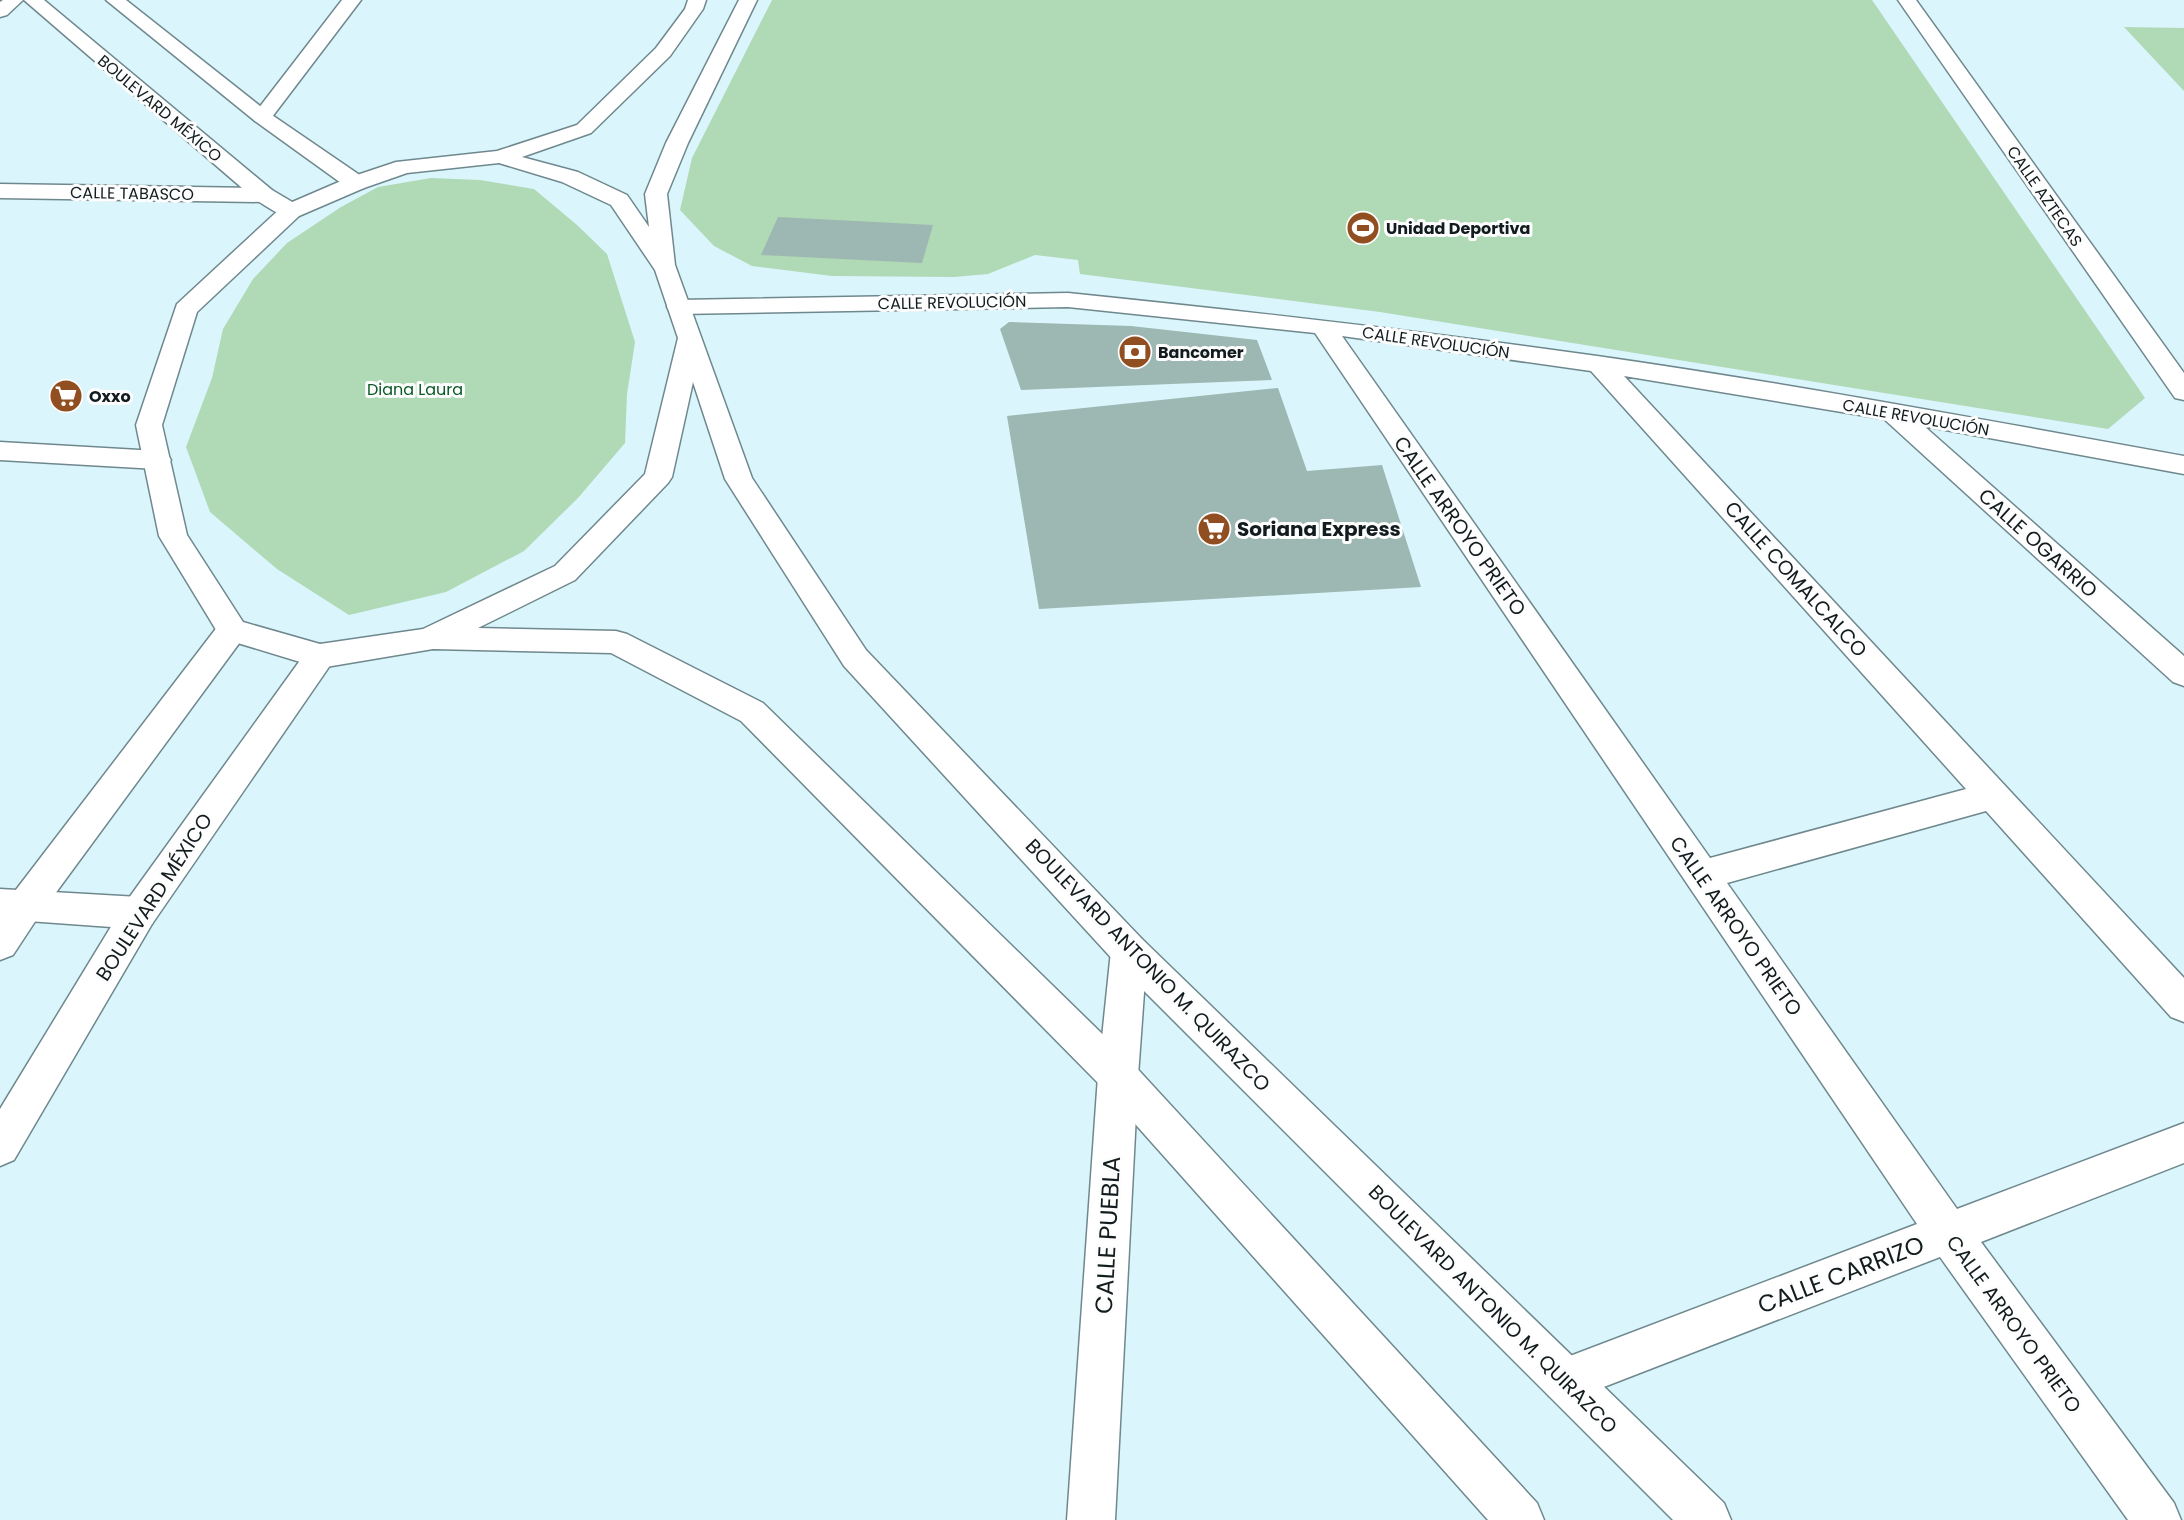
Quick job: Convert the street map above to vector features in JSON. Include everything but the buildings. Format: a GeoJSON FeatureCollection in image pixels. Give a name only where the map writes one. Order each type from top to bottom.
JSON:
{"type":"FeatureCollection","features":[{"type":"Feature","properties":{"kind":"street"},"geometry":{"type":"LineString","coordinates":[[0,11],[14,0]]}},
{"type":"Feature","properties":{"kind":"street","name":"BOULEVARD MÉXICO"},"geometry":{"type":"LineString","coordinates":[[33,0],[264,195],[291,211]]}},
{"type":"Feature","properties":{"kind":"street"},"geometry":{"type":"LineString","coordinates":[[115,0],[262,117],[356,183]]}},
{"type":"Feature","properties":{"kind":"street"},"geometry":{"type":"LineString","coordinates":[[262,117],[351,0]]}},
{"type":"Feature","properties":{"kind":"street"},"geometry":{"type":"LineString","coordinates":[[697,0],[694,9],[663,52],[584,129],[500,157],[404,167],[356,183],[291,211],[186,309],[149,424],[172,536],[232,630],[320,656],[429,639],[616,642],[752,712],[1118,1076],[1520,1520]]}},
{"type":"Feature","properties":{"kind":"street"},"geometry":{"type":"LineString","coordinates":[[667,270],[656,194],[677,142],[748,0]]}},
{"type":"Feature","properties":{"kind":"street","name":"CALLE AZTECAS"},"geometry":{"type":"LineString","coordinates":[[1907,0],[2184,392]]}},
{"type":"Feature","properties":{"kind":"street"},"geometry":{"type":"LineString","coordinates":[[500,157],[570,177],[619,200],[667,270]]}},
{"type":"Feature","properties":{"kind":"street","name":"CALLE TABASCO"},"geometry":{"type":"LineString","coordinates":[[0,191],[264,195]]}},
{"type":"Feature","properties":{"kind":"street","name":"BOULEVARD ANTONIO M. QUIRAZCO"},"geometry":{"type":"LineString","coordinates":[[667,270],[739,479],[855,658],[1129,951],[1707,1520]]}},
{"type":"Feature","properties":{"kind":"street","name":"CALLE REVOLUCIÓN"},"geometry":{"type":"LineString","coordinates":[[685,323],[1068,300],[1323,326],[1599,364],[1893,412],[2184,465]]}},
{"type":"Feature","properties":{"kind":"street"},"geometry":{"type":"LineString","coordinates":[[429,639],[565,573],[658,477],[685,323]]}},
{"type":"Feature","properties":{"kind":"street","name":"CALLE ARROYO PRIETO"},"geometry":{"type":"LineString","coordinates":[[1323,326],[1949,1234],[2157,1520]]}},
{"type":"Feature","properties":{"kind":"street","name":"CALLE COMALCALCO"},"geometry":{"type":"LineString","coordinates":[[1599,364],[2184,1005]]}},
{"type":"Feature","properties":{"kind":"street","name":"CALLE OGARRIO"},"geometry":{"type":"LineString","coordinates":[[1893,412],[2184,674]]}},
{"type":"Feature","properties":{"kind":"street"},"geometry":{"type":"LineString","coordinates":[[0,451],[157,460]]}},
{"type":"Feature","properties":{"kind":"street"},"geometry":{"type":"LineString","coordinates":[[0,944],[12,905],[232,630]]}},
{"type":"Feature","properties":{"kind":"street","name":"BOULEVARD MÉXICO"},"geometry":{"type":"LineString","coordinates":[[0,1146],[139,913],[320,656]]}},
{"type":"Feature","properties":{"kind":"street"},"geometry":{"type":"LineString","coordinates":[[1701,875],[1993,795]]}},
{"type":"Feature","properties":{"kind":"street"},"geometry":{"type":"LineString","coordinates":[[12,905],[139,913]]}},
{"type":"Feature","properties":{"kind":"street","name":"CALLE PUEBLA"},"geometry":{"type":"LineString","coordinates":[[1091,1520],[1118,1076],[1129,951]]}},
{"type":"Feature","properties":{"kind":"street","name":"CALLE CARRIZO"},"geometry":{"type":"LineString","coordinates":[[1565,1380],[2184,1143]]}},
{"type":"Feature","properties":{"kind":"green space","name":"Unidad Deportiva"},"geometry":{"type":"Polygon","coordinates":[[[772,0],[1872,0],[2145,398],[2108,429],[1380,312],[1080,274],[1078,260],[1035,255],[988,274],[954,277],[832,276],[752,266],[714,246],[680,210],[692,158],[772,0]]]}},
{"type":"Feature","properties":{"kind":"green space"},"geometry":{"type":"Polygon","coordinates":[[[2124,27],[2184,28],[2184,91],[2124,27]]]}},
{"type":"Feature","properties":{"kind":"green space","name":"Diana Laura"},"geometry":{"type":"Polygon","coordinates":[[[431,178],[480,180],[534,189],[607,254],[635,342],[627,394],[625,443],[578,498],[524,551],[446,592],[349,615],[277,569],[210,512],[186,447],[212,378],[223,329],[253,279],[287,243],[341,207],[378,187],[431,178]]]}},
{"type":"Feature","properties":{"kind":"place","name":"Unidad Deportiva"},"geometry":{"type":"Point","coordinates":[1363,228]}},
{"type":"Feature","properties":{"kind":"place","name":"Bancomer"},"geometry":{"type":"Point","coordinates":[1135,352]}},
{"type":"Feature","properties":{"kind":"place","name":"Oxxo"},"geometry":{"type":"Point","coordinates":[66,396]}},
{"type":"Feature","properties":{"kind":"place","name":"Soriana Express"},"geometry":{"type":"Point","coordinates":[1214,529]}}]}
